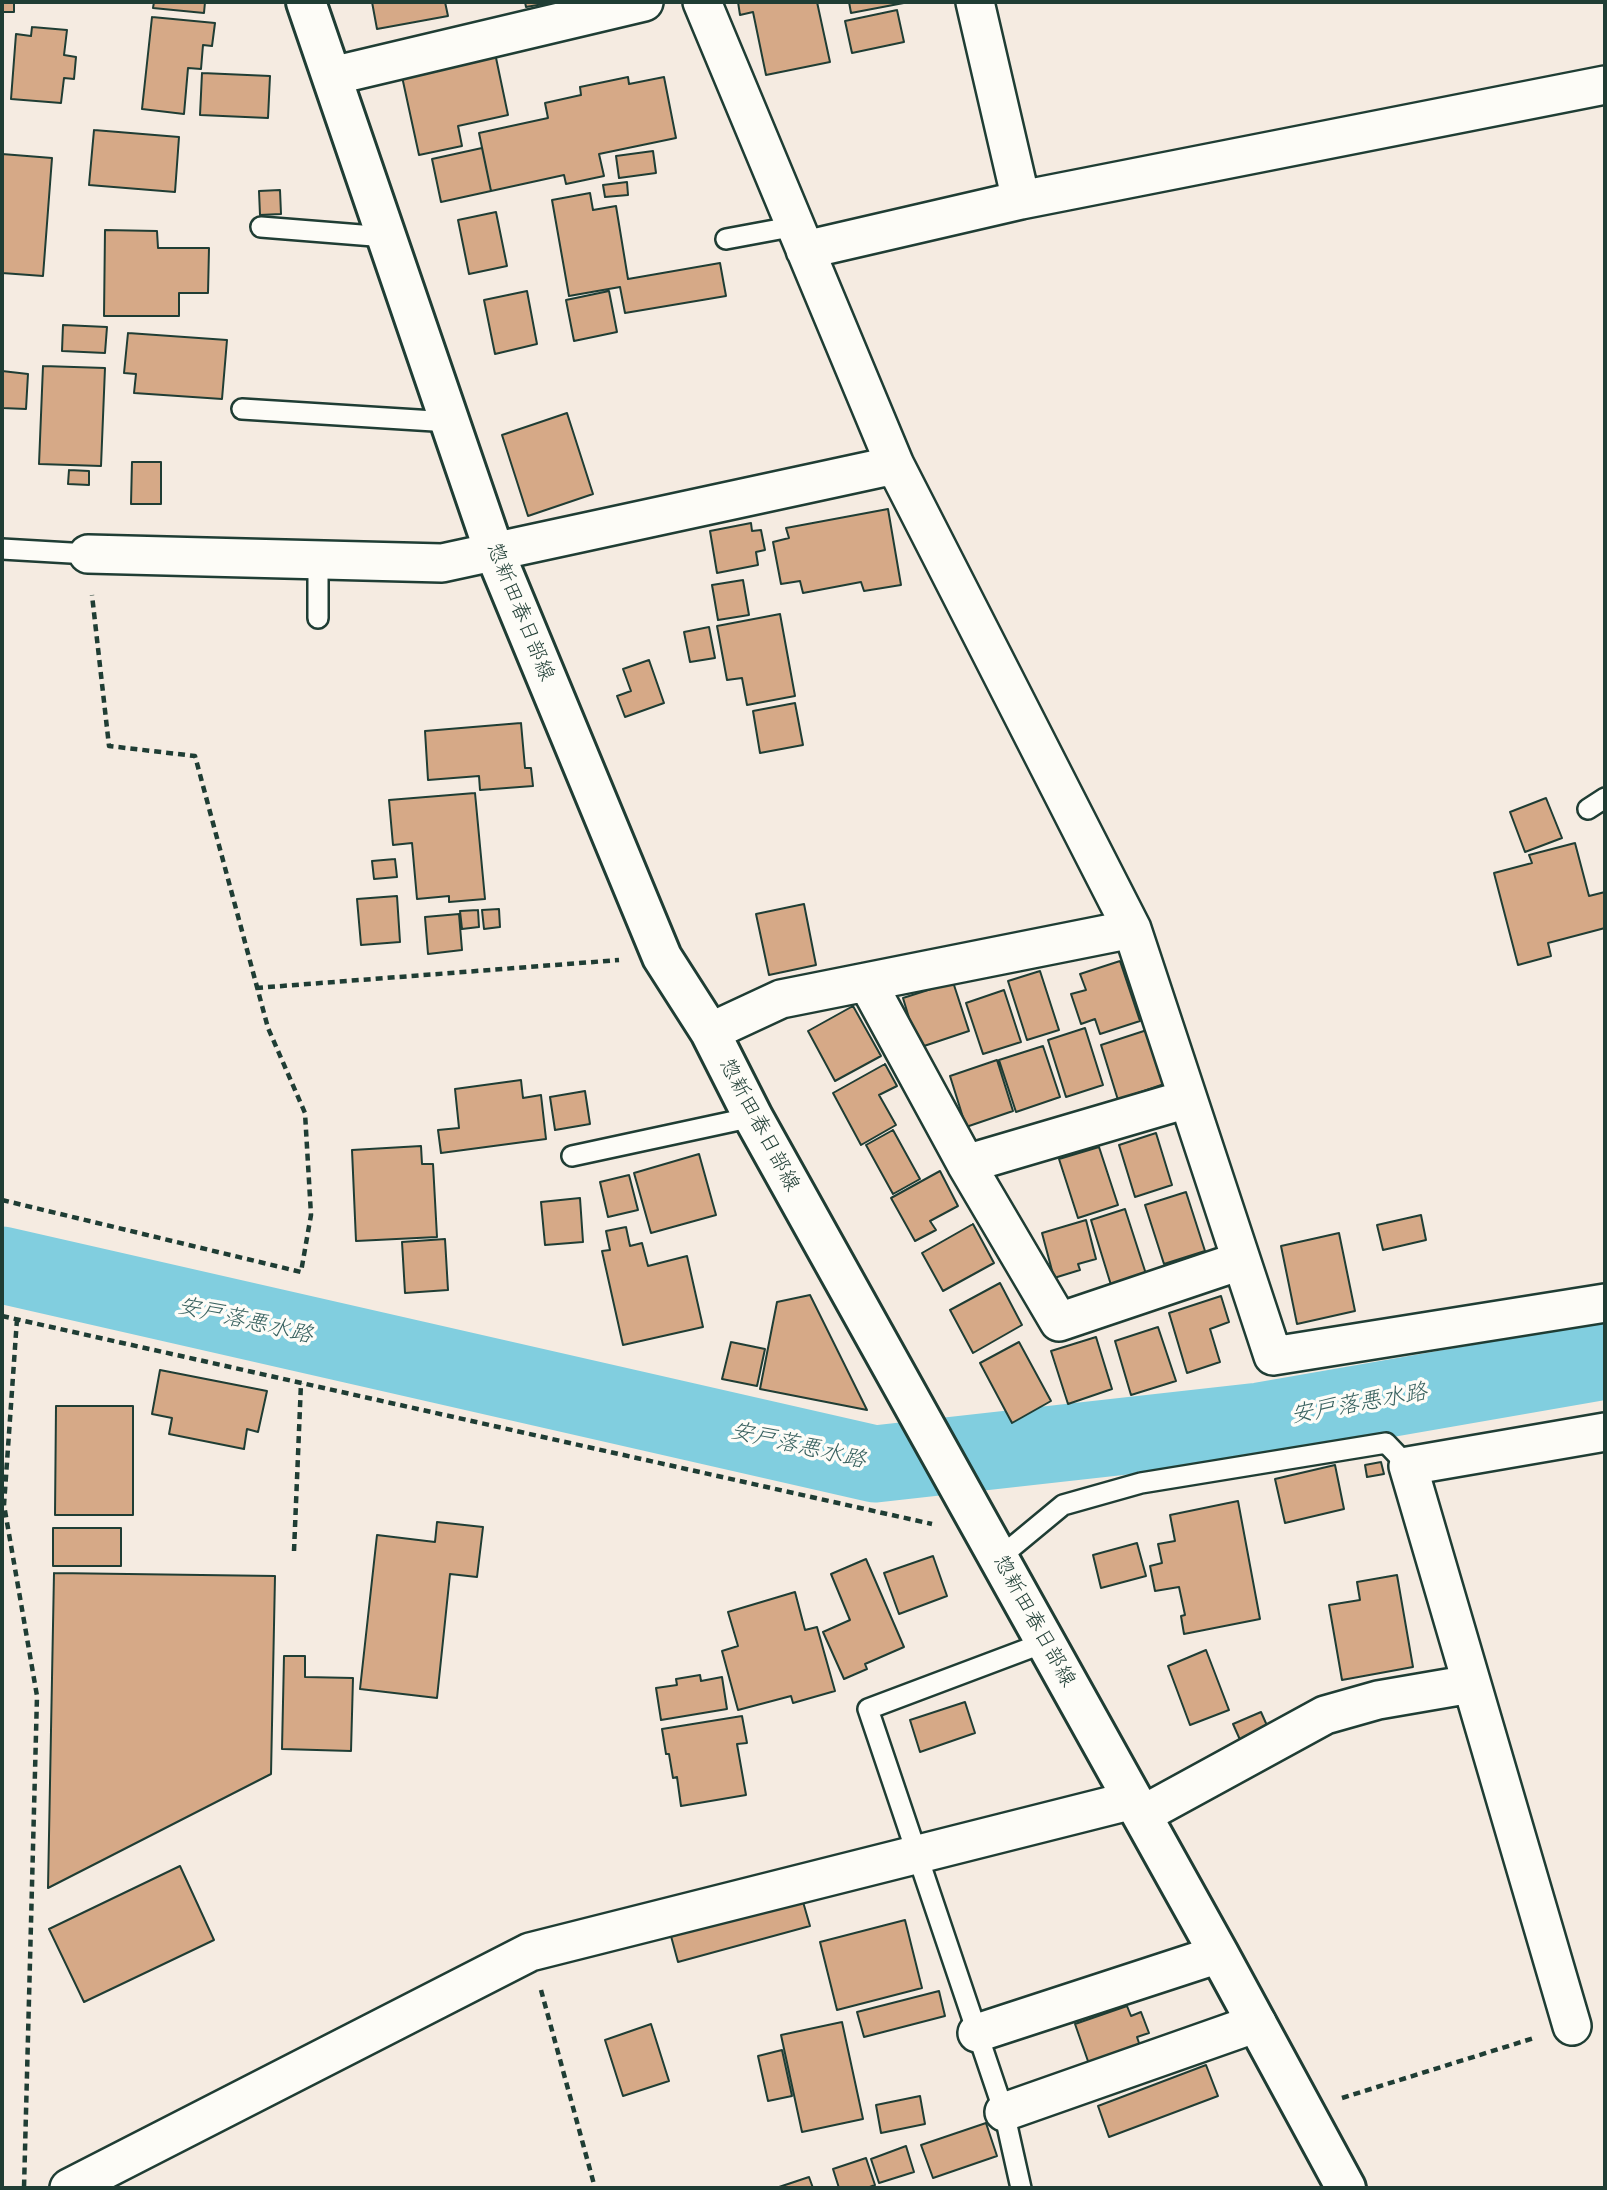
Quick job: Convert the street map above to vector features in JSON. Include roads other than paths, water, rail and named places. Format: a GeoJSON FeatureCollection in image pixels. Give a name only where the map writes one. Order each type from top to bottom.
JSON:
{"type":"FeatureCollection","features":[{"type":"Feature","properties":{"kind":"main road","name":"惣新田春日部線"},"geometry":{"type":"LineString","coordinates":[[306,2],[494,551],[662,957],[710,1031],[753,1117],[1305,2109],[1346,2188]]}},
{"type":"Feature","properties":{"kind":"street"},"geometry":{"type":"LineString","coordinates":[[332,76],[644,2]]}},
{"type":"Feature","properties":{"kind":"street"},"geometry":{"type":"LineString","coordinates":[[702,2],[895,465],[1132,929],[1273,1356],[1605,1303]]}},
{"type":"Feature","properties":{"kind":"street"},"geometry":{"type":"LineString","coordinates":[[975,2],[1021,200]]}},
{"type":"Feature","properties":{"kind":"street"},"geometry":{"type":"LineString","coordinates":[[800,238],[1021,200],[1605,85]]}},
{"type":"Feature","properties":{"kind":"street"},"geometry":{"type":"LineString","coordinates":[[88,554],[442,563],[895,465]]}},
{"type":"Feature","properties":{"kind":"street"},"geometry":{"type":"LineString","coordinates":[[710,1031],[781,999],[1132,929]]}},
{"type":"Feature","properties":{"kind":"street"},"geometry":{"type":"LineString","coordinates":[[867,982],[966,1164],[1059,1322],[1240,1261]]}},
{"type":"Feature","properties":{"kind":"street"},"geometry":{"type":"LineString","coordinates":[[966,1164],[1187,1099]]}},
{"type":"Feature","properties":{"kind":"street"},"geometry":{"type":"LineString","coordinates":[[1572,2026],[1408,1466],[1605,1432]]}},
{"type":"Feature","properties":{"kind":"street"},"geometry":{"type":"LineString","coordinates":[[69,2188],[530,1952],[916,1854],[1137,1807],[1325,1715],[1378,1700],[1471,1684]]}},
{"type":"Feature","properties":{"kind":"street"},"geometry":{"type":"LineString","coordinates":[[977,2033],[1219,1954]]}},
{"type":"Feature","properties":{"kind":"street"},"geometry":{"type":"LineString","coordinates":[[1004,2112],[1257,2023]]}},
{"type":"Feature","properties":{"kind":"lane"},"geometry":{"type":"LineString","coordinates":[[261,227],[386,237]]}},
{"type":"Feature","properties":{"kind":"lane"},"geometry":{"type":"LineString","coordinates":[[726,239],[800,238]]}},
{"type":"Feature","properties":{"kind":"lane"},"geometry":{"type":"LineString","coordinates":[[242,409],[450,422]]}},
{"type":"Feature","properties":{"kind":"lane"},"geometry":{"type":"LineString","coordinates":[[2,549],[88,554]]}},
{"type":"Feature","properties":{"kind":"lane"},"geometry":{"type":"LineString","coordinates":[[318,560],[318,618]]}},
{"type":"Feature","properties":{"kind":"lane"},"geometry":{"type":"LineString","coordinates":[[572,1156],[753,1117]]}},
{"type":"Feature","properties":{"kind":"lane"},"geometry":{"type":"LineString","coordinates":[[993,1547],[1063,1505],[1141,1483],[1386,1443],[1408,1466]]}},
{"type":"Feature","properties":{"kind":"lane"},"geometry":{"type":"LineString","coordinates":[[1021,2188],[1004,2112],[868,1709],[1046,1642]]}},
{"type":"Feature","properties":{"kind":"waterway","name":"安戸落悪水路"},"geometry":{"type":"LineString","coordinates":[[2,1265],[875,1464],[1260,1421],[1605,1361]]}}]}
